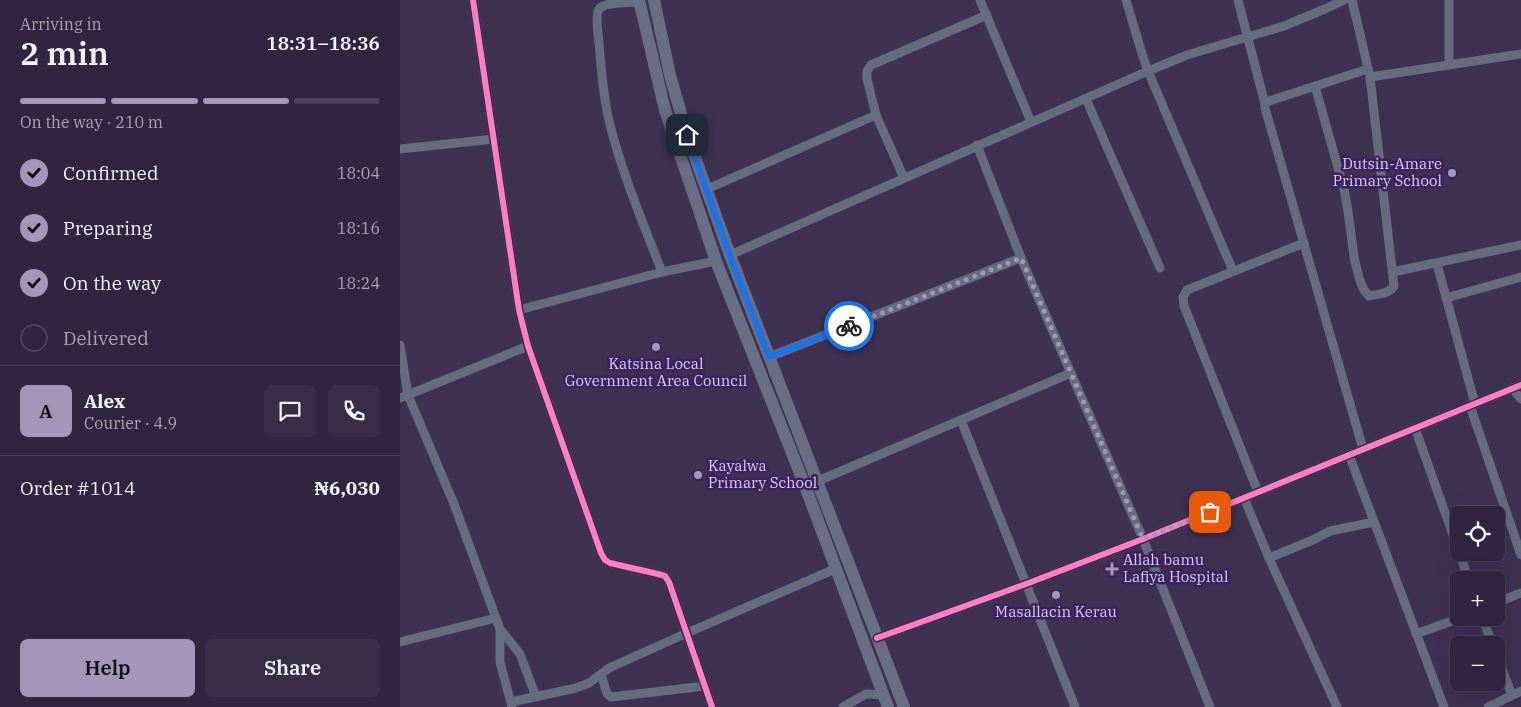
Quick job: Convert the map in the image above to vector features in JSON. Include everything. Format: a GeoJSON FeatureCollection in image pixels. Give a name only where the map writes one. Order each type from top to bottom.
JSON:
{"type":"FeatureCollection","features":[{"type":"Feature","properties":{"kind":"main road"},"geometry":{"type":"LineString","coordinates":[[654,0],[678,107],[687,135],[730,256],[904,707]]}},
{"type":"Feature","properties":{"kind":"main road"},"geometry":{"type":"LineString","coordinates":[[639,1],[667,118],[716,261],[805,486],[888,707]]}},
{"type":"Feature","properties":{"kind":"street"},"geometry":{"type":"LineString","coordinates":[[473,0],[519,310],[528,346],[601,553],[605,560],[610,563],[665,576],[669,582],[712,707]]}},
{"type":"Feature","properties":{"kind":"street"},"geometry":{"type":"LineString","coordinates":[[980,0],[1031,122]]}},
{"type":"Feature","properties":{"kind":"street"},"geometry":{"type":"LineString","coordinates":[[1126,0],[1148,71],[1234,271]]}},
{"type":"Feature","properties":{"kind":"street"},"geometry":{"type":"LineString","coordinates":[[1238,0],[1265,108],[1363,449]]}},
{"type":"Feature","properties":{"kind":"street"},"geometry":{"type":"LineString","coordinates":[[730,256],[976,145],[1148,71],[1187,55],[1284,26],[1325,10],[1344,0]]}},
{"type":"Feature","properties":{"kind":"street"},"geometry":{"type":"LineString","coordinates":[[1315,86],[1344,189],[1359,278],[1366,294],[1369,296],[1392,290],[1394,286],[1369,73],[1352,0]]}},
{"type":"Feature","properties":{"kind":"street"},"geometry":{"type":"LineString","coordinates":[[1448,0],[1449,65]]}},
{"type":"Feature","properties":{"kind":"street"},"geometry":{"type":"LineString","coordinates":[[639,1],[605,4],[597,14],[602,83],[609,120],[620,159],[662,272]]}},
{"type":"Feature","properties":{"kind":"street"},"geometry":{"type":"LineString","coordinates":[[904,178],[876,115],[867,71],[872,64],[987,15]]}},
{"type":"Feature","properties":{"kind":"street"},"geometry":{"type":"LineString","coordinates":[[1265,104],[1315,86],[1369,73],[1449,65],[1521,54]]}},
{"type":"Feature","properties":{"kind":"street"},"geometry":{"type":"LineString","coordinates":[[1086,98],[1160,268]]}},
{"type":"Feature","properties":{"kind":"street"},"geometry":{"type":"LineString","coordinates":[[707,189],[876,115]]}},
{"type":"Feature","properties":{"kind":"street"},"geometry":{"type":"LineString","coordinates":[[400,149],[494,140]]}},
{"type":"Feature","properties":{"kind":"street"},"geometry":{"type":"LineString","coordinates":[[976,145],[1021,258],[1143,539],[1210,707]]}},
{"type":"Feature","properties":{"kind":"street"},"geometry":{"type":"LineString","coordinates":[[1258,492],[1184,306],[1183,297],[1187,290],[1304,243]]}},
{"type":"Feature","properties":{"kind":"street"},"geometry":{"type":"LineString","coordinates":[[1392,272],[1521,245]]}},
{"type":"Feature","properties":{"kind":"street"},"geometry":{"type":"LineString","coordinates":[[769,357],[1021,258]]}},
{"type":"Feature","properties":{"kind":"street"},"geometry":{"type":"LineString","coordinates":[[519,310],[662,272],[716,261]]}},
{"type":"Feature","properties":{"kind":"street"},"geometry":{"type":"LineString","coordinates":[[1437,264],[1472,405],[1521,555]]}},
{"type":"Feature","properties":{"kind":"street"},"geometry":{"type":"LineString","coordinates":[[1446,298],[1521,277]]}},
{"type":"Feature","properties":{"kind":"street"},"geometry":{"type":"LineString","coordinates":[[400,345],[404,397],[454,504],[500,629],[520,654],[536,697]]}},
{"type":"Feature","properties":{"kind":"street"},"geometry":{"type":"LineString","coordinates":[[404,397],[528,346]]}},
{"type":"Feature","properties":{"kind":"street"},"geometry":{"type":"LineString","coordinates":[[818,481],[1071,373]]}},
{"type":"Feature","properties":{"kind":"street"},"geometry":{"type":"LineString","coordinates":[[876,638],[1026,584],[1143,539],[1517,387],[1521,399]]}},
{"type":"Feature","properties":{"kind":"street"},"geometry":{"type":"LineString","coordinates":[[961,420],[1074,707]]}},
{"type":"Feature","properties":{"kind":"street"},"geometry":{"type":"LineString","coordinates":[[1415,428],[1450,527]]}},
{"type":"Feature","properties":{"kind":"street"},"geometry":{"type":"LineString","coordinates":[[1349,455],[1444,707]]}},
{"type":"Feature","properties":{"kind":"street"},"geometry":{"type":"LineString","coordinates":[[1244,498],[1269,558],[1337,707]]}},
{"type":"Feature","properties":{"kind":"street"},"geometry":{"type":"LineString","coordinates":[[1269,558],[1315,539],[1330,530],[1374,522]]}},
{"type":"Feature","properties":{"kind":"street"},"geometry":{"type":"LineString","coordinates":[[500,629],[500,662],[512,704],[576,688],[589,682],[609,668],[686,632],[835,569]]}},
{"type":"Feature","properties":{"kind":"street"},"geometry":{"type":"LineString","coordinates":[[1505,600],[1521,594]]}},
{"type":"Feature","properties":{"kind":"street"},"geometry":{"type":"LineString","coordinates":[[400,642],[496,618]]}},
{"type":"Feature","properties":{"kind":"street"},"geometry":{"type":"LineString","coordinates":[[1416,634],[1450,622]]}},
{"type":"Feature","properties":{"kind":"street"},"geometry":{"type":"LineString","coordinates":[[601,674],[607,694],[611,697],[705,686]]}},
{"type":"Feature","properties":{"kind":"street"},"geometry":{"type":"LineString","coordinates":[[1505,677],[1512,695]]}},
{"type":"Feature","properties":{"kind":"street"},"geometry":{"type":"LineString","coordinates":[[1488,707],[1521,691]]}},
{"type":"Feature","properties":{"kind":"street"},"geometry":{"type":"LineString","coordinates":[[843,707],[866,694],[883,695]]}},
{"type":"Feature","properties":{"kind":"cycle path"},"geometry":{"type":"LineString","coordinates":[[473,0],[519,310],[528,346],[601,553],[605,560],[610,563],[665,576],[669,582],[712,707]]}},
{"type":"Feature","properties":{"kind":"cycle path"},"geometry":{"type":"LineString","coordinates":[[877,638],[1143,539],[1521,385]]}},
{"type":"Feature","properties":{"kind":"way so far"},"geometry":{"type":"LineString","coordinates":[[849,326],[1021,258],[1143,539],[1210,512]]}},
{"type":"Feature","properties":{"kind":"place","name":"Dutsin-Amare Primary School"},"geometry":{"type":"Point","coordinates":[1452,173]}},
{"type":"Feature","properties":{"kind":"place","name":"Katsina Local Government Area Council"},"geometry":{"type":"Point","coordinates":[656,347]}},
{"type":"Feature","properties":{"kind":"place","name":"Kayalwa Primary School"},"geometry":{"type":"Point","coordinates":[698,475]}},
{"type":"Feature","properties":{"kind":"place","name":"Allah bamu Lafiya Hospital"},"geometry":{"type":"Point","coordinates":[1112,569]}},
{"type":"Feature","properties":{"kind":"place","name":"Masallacin Kerau"},"geometry":{"type":"Point","coordinates":[1056,595]}},
{"type":"Feature","properties":{"kind":"route"},"geometry":{"type":"LineString","coordinates":[[687,135],[730,256],[769,357],[849,326]]}}]}
